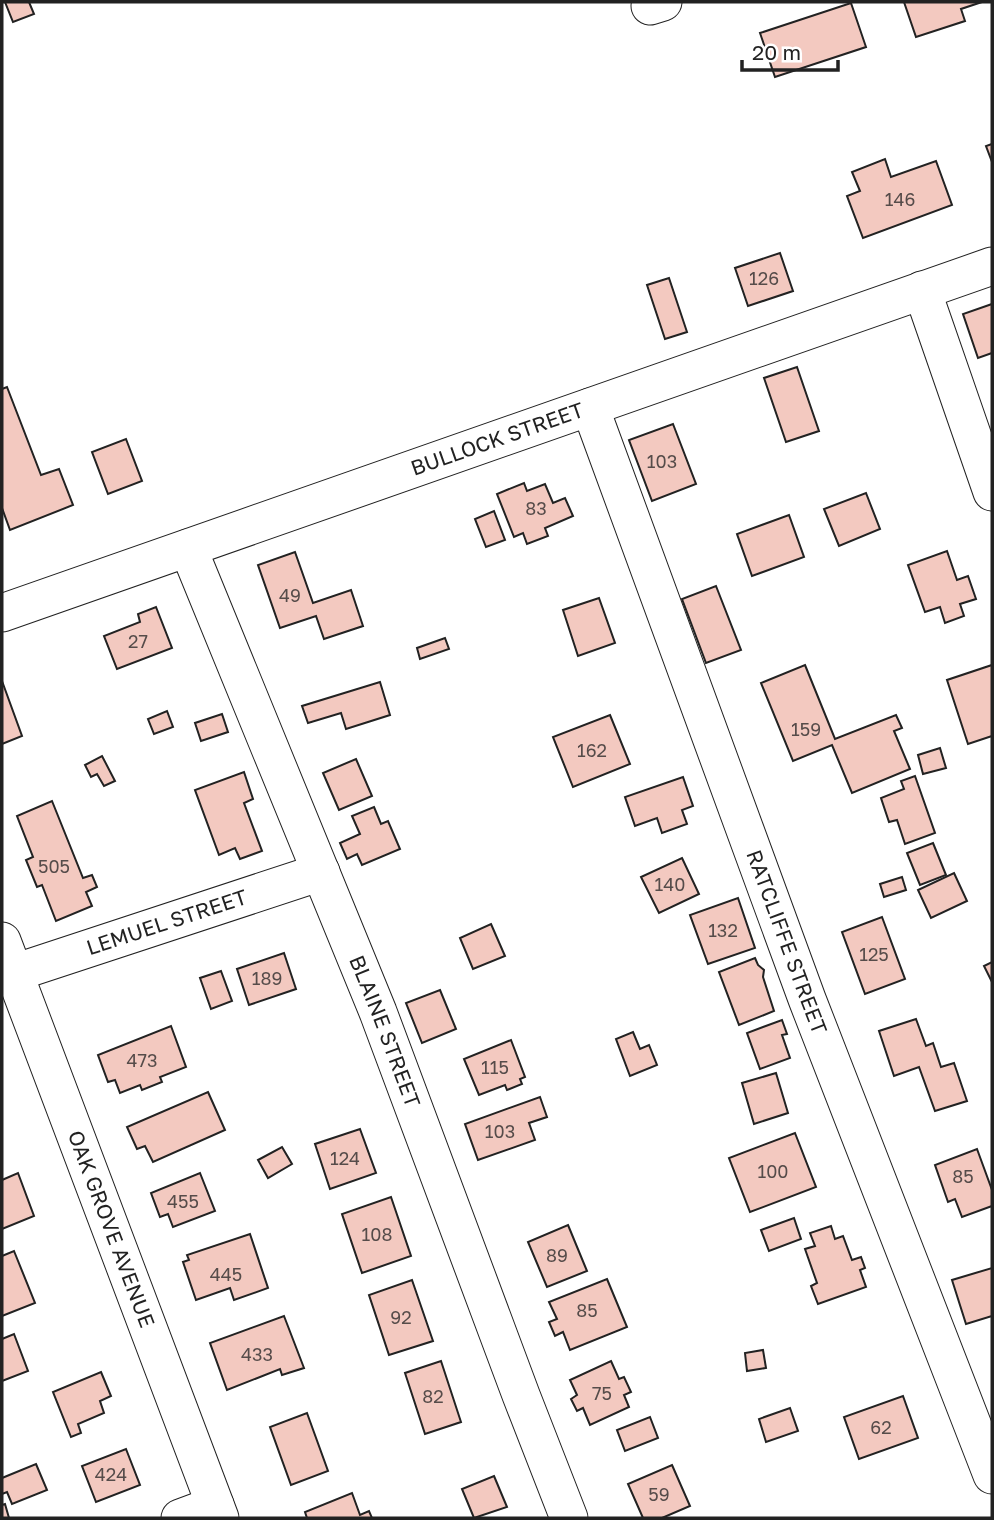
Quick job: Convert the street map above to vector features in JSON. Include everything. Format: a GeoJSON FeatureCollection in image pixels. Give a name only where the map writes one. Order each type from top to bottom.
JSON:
{"type":"FeatureCollection","features":[{"type":"Feature","properties":{"kind":"street","name":"BULLOCK STREET"},"geometry":{"type":"LineString","coordinates":[[2,613],[992,265]]}},
{"type":"Feature","properties":{"kind":"street"},"geometry":{"type":"LineString","coordinates":[[922,290],[992,492]]}},
{"type":"Feature","properties":{"kind":"street","name":"RATCLIFFE STREET"},"geometry":{"type":"LineString","coordinates":[[590,407],[807,999],[992,1475]]}},
{"type":"Feature","properties":{"kind":"street","name":"BLAINE STREET"},"geometry":{"type":"LineString","coordinates":[[188,548],[378,1012],[569,1518]]}},
{"type":"Feature","properties":{"kind":"street","name":"LEMUEL STREET"},"geometry":{"type":"LineString","coordinates":[[8,957],[321,872]]}},
{"type":"Feature","properties":{"kind":"street","name":"OAK GROVE AVENUE"},"geometry":{"type":"LineString","coordinates":[[8,957],[218,1512]]}},
{"type":"Feature","properties":{"kind":"street"},"geometry":{"type":"LineString","coordinates":[[180,1518],[218,1512]]}},
{"type":"Feature","properties":{"kind":"building"},"geometry":{"type":"Polygon","coordinates":[[[5,2],[29,2],[34,14],[13,22],[5,2]]]}},
{"type":"Feature","properties":{"kind":"building"},"geometry":{"type":"Polygon","coordinates":[[[904,2],[982,2],[961,9],[965,21],[916,37],[904,2]]]}},
{"type":"Feature","properties":{"kind":"building"},"geometry":{"type":"Polygon","coordinates":[[[851,3],[866,47],[775,77],[760,33],[851,3]]]}},
{"type":"Feature","properties":{"kind":"building"},"geometry":{"type":"Polygon","coordinates":[[[992,144],[992,162],[986,146],[992,144]]]}},
{"type":"Feature","properties":{"kind":"building"},"geometry":{"type":"Polygon","coordinates":[[[885,159],[891,177],[936,161],[952,205],[863,238],[847,196],[860,191],[852,172],[885,159]]]}},
{"type":"Feature","properties":{"kind":"building"},"geometry":{"type":"Polygon","coordinates":[[[780,253],[793,291],[748,306],[735,268],[780,253]]]}},
{"type":"Feature","properties":{"kind":"building"},"geometry":{"type":"Polygon","coordinates":[[[669,278],[687,332],[665,339],[647,285],[669,278]]]}},
{"type":"Feature","properties":{"kind":"building"},"geometry":{"type":"Polygon","coordinates":[[[992,304],[992,353],[978,358],[963,314],[992,304]]]}},
{"type":"Feature","properties":{"kind":"building"},"geometry":{"type":"Polygon","coordinates":[[[797,367],[819,431],[786,442],[764,378],[797,367]]]}},
{"type":"Feature","properties":{"kind":"building"},"geometry":{"type":"Polygon","coordinates":[[[7,387],[41,475],[59,469],[73,505],[10,530],[2,508],[2,389],[7,387]]]}},
{"type":"Feature","properties":{"kind":"building"},"geometry":{"type":"Polygon","coordinates":[[[673,424],[696,484],[652,501],[629,440],[673,424]]]}},
{"type":"Feature","properties":{"kind":"building"},"geometry":{"type":"Polygon","coordinates":[[[126,439],[142,481],[108,494],[92,452],[126,439]]]}},
{"type":"Feature","properties":{"kind":"building"},"geometry":{"type":"Polygon","coordinates":[[[524,483],[527,491],[545,484],[553,503],[565,498],[573,516],[545,528],[548,536],[527,544],[523,533],[514,537],[497,494],[524,483]]]}},
{"type":"Feature","properties":{"kind":"building"},"geometry":{"type":"Polygon","coordinates":[[[866,493],[880,529],[839,546],[824,509],[866,493]]]}},
{"type":"Feature","properties":{"kind":"building"},"geometry":{"type":"Polygon","coordinates":[[[494,511],[505,540],[486,547],[475,519],[494,511]]]}},
{"type":"Feature","properties":{"kind":"building"},"geometry":{"type":"Polygon","coordinates":[[[789,515],[804,557],[752,576],[737,534],[789,515]]]}},
{"type":"Feature","properties":{"kind":"building"},"geometry":{"type":"Polygon","coordinates":[[[947,551],[957,580],[968,576],[976,599],[960,604],[964,616],[945,623],[940,607],[925,612],[908,565],[947,551]]]}},
{"type":"Feature","properties":{"kind":"building"},"geometry":{"type":"Polygon","coordinates":[[[295,552],[313,603],[351,590],[363,626],[324,639],[316,616],[280,628],[258,565],[295,552]]]}},
{"type":"Feature","properties":{"kind":"building"},"geometry":{"type":"Polygon","coordinates":[[[716,586],[741,650],[706,663],[682,599],[716,586]]]}},
{"type":"Feature","properties":{"kind":"building"},"geometry":{"type":"Polygon","coordinates":[[[599,598],[615,643],[578,656],[563,610],[599,598]]]}},
{"type":"Feature","properties":{"kind":"building"},"geometry":{"type":"Polygon","coordinates":[[[156,607],[172,648],[117,669],[104,636],[140,622],[138,614],[156,607]]]}},
{"type":"Feature","properties":{"kind":"building"},"geometry":{"type":"Polygon","coordinates":[[[445,638],[449,649],[420,659],[417,648],[445,638]]]}},
{"type":"Feature","properties":{"kind":"building"},"geometry":{"type":"Polygon","coordinates":[[[805,665],[835,739],[896,715],[902,728],[894,731],[910,769],[852,793],[832,745],[793,761],[761,683],[805,665]]]}},
{"type":"Feature","properties":{"kind":"building"},"geometry":{"type":"Polygon","coordinates":[[[992,665],[992,736],[968,744],[947,680],[992,665]]]}},
{"type":"Feature","properties":{"kind":"building"},"geometry":{"type":"Polygon","coordinates":[[[2,681],[22,736],[2,744],[2,681]]]}},
{"type":"Feature","properties":{"kind":"building"},"geometry":{"type":"Polygon","coordinates":[[[380,682],[390,715],[346,729],[341,713],[308,723],[302,706],[380,682]]]}},
{"type":"Feature","properties":{"kind":"building"},"geometry":{"type":"Polygon","coordinates":[[[167,711],[173,727],[154,734],[148,719],[167,711]]]}},
{"type":"Feature","properties":{"kind":"building"},"geometry":{"type":"Polygon","coordinates":[[[222,714],[228,732],[201,741],[195,723],[222,714]]]}},
{"type":"Feature","properties":{"kind":"building"},"geometry":{"type":"Polygon","coordinates":[[[610,715],[630,764],[573,787],[553,737],[610,715]]]}},
{"type":"Feature","properties":{"kind":"building"},"geometry":{"type":"Polygon","coordinates":[[[940,748],[946,768],[923,774],[918,755],[940,748]]]}},
{"type":"Feature","properties":{"kind":"building"},"geometry":{"type":"Polygon","coordinates":[[[102,756],[115,781],[104,786],[97,774],[91,777],[85,765],[102,756]]]}},
{"type":"Feature","properties":{"kind":"building"},"geometry":{"type":"Polygon","coordinates":[[[356,759],[372,796],[339,810],[323,773],[356,759]]]}},
{"type":"Feature","properties":{"kind":"building"},"geometry":{"type":"Polygon","coordinates":[[[244,772],[253,799],[244,803],[262,851],[240,859],[235,848],[219,855],[195,790],[244,772]]]}},
{"type":"Feature","properties":{"kind":"building"},"geometry":{"type":"Polygon","coordinates":[[[915,776],[935,833],[905,844],[897,820],[889,822],[881,798],[904,789],[901,781],[915,776]]]}},
{"type":"Feature","properties":{"kind":"building"},"geometry":{"type":"Polygon","coordinates":[[[683,777],[693,806],[682,810],[687,824],[662,833],[657,818],[635,826],[625,797],[683,777]]]}},
{"type":"Feature","properties":{"kind":"building"},"geometry":{"type":"Polygon","coordinates":[[[52,801],[83,878],[92,875],[97,887],[86,892],[92,906],[56,921],[42,885],[37,887],[26,860],[33,857],[17,816],[52,801]]]}},
{"type":"Feature","properties":{"kind":"building"},"geometry":{"type":"Polygon","coordinates":[[[374,807],[381,824],[388,821],[400,849],[362,865],[357,854],[347,859],[340,843],[360,834],[352,816],[374,807]]]}},
{"type":"Feature","properties":{"kind":"building"},"geometry":{"type":"Polygon","coordinates":[[[933,843],[946,875],[920,885],[907,853],[933,843]]]}},
{"type":"Feature","properties":{"kind":"building"},"geometry":{"type":"Polygon","coordinates":[[[682,858],[699,894],[659,913],[641,877],[682,858]]]}},
{"type":"Feature","properties":{"kind":"building"},"geometry":{"type":"Polygon","coordinates":[[[954,873],[967,901],[931,918],[918,890],[954,873]]]}},
{"type":"Feature","properties":{"kind":"building"},"geometry":{"type":"Polygon","coordinates":[[[902,877],[906,890],[884,897],[880,884],[902,877]]]}},
{"type":"Feature","properties":{"kind":"building"},"geometry":{"type":"Polygon","coordinates":[[[738,898],[755,948],[708,964],[690,915],[738,898]]]}},
{"type":"Feature","properties":{"kind":"building"},"geometry":{"type":"Polygon","coordinates":[[[882,917],[905,979],[865,994],[842,932],[882,917]]]}},
{"type":"Feature","properties":{"kind":"building"},"geometry":{"type":"Polygon","coordinates":[[[491,924],[505,956],[473,969],[460,938],[491,924]]]}},
{"type":"Feature","properties":{"kind":"building"},"geometry":{"type":"Polygon","coordinates":[[[284,953],[296,989],[249,1005],[237,969],[284,953]]]}},
{"type":"Feature","properties":{"kind":"building"},"geometry":{"type":"Polygon","coordinates":[[[755,958],[764,970],[763,977],[774,1011],[739,1025],[719,972],[755,958]]]}},
{"type":"Feature","properties":{"kind":"building"},"geometry":{"type":"Polygon","coordinates":[[[992,962],[992,982],[984,966],[992,962]]]}},
{"type":"Feature","properties":{"kind":"building"},"geometry":{"type":"Polygon","coordinates":[[[221,971],[232,1001],[211,1009],[200,978],[221,971]]]}},
{"type":"Feature","properties":{"kind":"building"},"geometry":{"type":"Polygon","coordinates":[[[440,990],[456,1029],[422,1043],[406,1003],[440,990]]]}},
{"type":"Feature","properties":{"kind":"building"},"geometry":{"type":"Polygon","coordinates":[[[916,1019],[926,1046],[933,1043],[941,1067],[954,1063],[967,1101],[935,1111],[919,1067],[894,1076],[879,1031],[916,1019]]]}},
{"type":"Feature","properties":{"kind":"building"},"geometry":{"type":"Polygon","coordinates":[[[782,1020],[787,1034],[782,1035],[790,1058],[760,1069],[747,1033],[782,1020]]]}},
{"type":"Feature","properties":{"kind":"building"},"geometry":{"type":"Polygon","coordinates":[[[171,1026],[186,1067],[160,1077],[162,1082],[142,1090],[140,1085],[120,1093],[115,1080],[108,1082],[98,1055],[171,1026]]]}},
{"type":"Feature","properties":{"kind":"building"},"geometry":{"type":"Polygon","coordinates":[[[633,1032],[640,1049],[649,1045],[657,1065],[630,1076],[616,1039],[633,1032]]]}},
{"type":"Feature","properties":{"kind":"building"},"geometry":{"type":"Polygon","coordinates":[[[511,1040],[525,1077],[520,1079],[522,1084],[507,1090],[505,1085],[479,1095],[464,1059],[511,1040]]]}},
{"type":"Feature","properties":{"kind":"building"},"geometry":{"type":"Polygon","coordinates":[[[776,1073],[788,1113],[754,1124],[742,1083],[776,1073]]]}},
{"type":"Feature","properties":{"kind":"building"},"geometry":{"type":"Polygon","coordinates":[[[208,1092],[225,1130],[153,1162],[145,1146],[137,1149],[127,1127],[208,1092]]]}},
{"type":"Feature","properties":{"kind":"building"},"geometry":{"type":"Polygon","coordinates":[[[540,1097],[547,1117],[529,1123],[535,1140],[478,1160],[465,1124],[540,1097]]]}},
{"type":"Feature","properties":{"kind":"building"},"geometry":{"type":"Polygon","coordinates":[[[360,1129],[376,1173],[330,1189],[315,1144],[360,1129]]]}},
{"type":"Feature","properties":{"kind":"building"},"geometry":{"type":"Polygon","coordinates":[[[795,1133],[816,1187],[750,1212],[729,1158],[795,1133]]]}},
{"type":"Feature","properties":{"kind":"building"},"geometry":{"type":"Polygon","coordinates":[[[282,1147],[292,1164],[268,1178],[258,1160],[282,1147]]]}},
{"type":"Feature","properties":{"kind":"building"},"geometry":{"type":"Polygon","coordinates":[[[977,1149],[992,1190],[992,1206],[962,1217],[955,1199],[948,1202],[935,1165],[977,1149]]]}},
{"type":"Feature","properties":{"kind":"building"},"geometry":{"type":"Polygon","coordinates":[[[18,1173],[34,1216],[2,1229],[2,1180],[18,1173]]]}},
{"type":"Feature","properties":{"kind":"building"},"geometry":{"type":"Polygon","coordinates":[[[200,1173],[215,1211],[173,1227],[168,1214],[160,1217],[151,1193],[200,1173]]]}},
{"type":"Feature","properties":{"kind":"building"},"geometry":{"type":"Polygon","coordinates":[[[391,1197],[411,1256],[362,1273],[342,1214],[391,1197]]]}},
{"type":"Feature","properties":{"kind":"building"},"geometry":{"type":"Polygon","coordinates":[[[794,1218],[801,1239],[769,1251],[761,1230],[794,1218]]]}},
{"type":"Feature","properties":{"kind":"building"},"geometry":{"type":"Polygon","coordinates":[[[568,1225],[587,1271],[547,1287],[528,1242],[568,1225]]]}},
{"type":"Feature","properties":{"kind":"building"},"geometry":{"type":"Polygon","coordinates":[[[831,1226],[835,1239],[843,1236],[852,1260],[861,1257],[865,1268],[860,1270],[866,1287],[818,1304],[811,1286],[817,1283],[805,1249],[815,1246],[810,1233],[831,1226]]]}},
{"type":"Feature","properties":{"kind":"building"},"geometry":{"type":"Polygon","coordinates":[[[250,1234],[268,1288],[234,1300],[230,1288],[196,1300],[183,1262],[189,1260],[187,1255],[250,1234]]]}},
{"type":"Feature","properties":{"kind":"building"},"geometry":{"type":"Polygon","coordinates":[[[14,1251],[35,1303],[2,1316],[2,1256],[14,1251]]]}},
{"type":"Feature","properties":{"kind":"building"},"geometry":{"type":"Polygon","coordinates":[[[992,1268],[992,1316],[966,1324],[952,1280],[992,1268]]]}},
{"type":"Feature","properties":{"kind":"building"},"geometry":{"type":"Polygon","coordinates":[[[607,1279],[627,1327],[570,1350],[563,1332],[555,1336],[549,1322],[557,1319],[549,1302],[607,1279]]]}},
{"type":"Feature","properties":{"kind":"building"},"geometry":{"type":"Polygon","coordinates":[[[412,1280],[433,1341],[389,1355],[369,1295],[412,1280]]]}},
{"type":"Feature","properties":{"kind":"building"},"geometry":{"type":"Polygon","coordinates":[[[284,1316],[304,1368],[282,1375],[280,1369],[227,1390],[210,1343],[284,1316]]]}},
{"type":"Feature","properties":{"kind":"building"},"geometry":{"type":"Polygon","coordinates":[[[14,1334],[28,1371],[2,1381],[2,1339],[14,1334]]]}},
{"type":"Feature","properties":{"kind":"building"},"geometry":{"type":"Polygon","coordinates":[[[763,1350],[766,1368],[747,1371],[745,1353],[763,1350]]]}},
{"type":"Feature","properties":{"kind":"building"},"geometry":{"type":"Polygon","coordinates":[[[441,1361],[461,1422],[425,1434],[405,1373],[441,1361]]]}},
{"type":"Feature","properties":{"kind":"building"},"geometry":{"type":"Polygon","coordinates":[[[611,1361],[619,1379],[624,1377],[631,1392],[624,1395],[629,1407],[590,1425],[583,1408],[577,1411],[571,1399],[577,1395],[570,1380],[611,1361]]]}},
{"type":"Feature","properties":{"kind":"building"},"geometry":{"type":"Polygon","coordinates":[[[101,1372],[111,1396],[100,1401],[104,1413],[78,1424],[81,1433],[71,1437],[53,1392],[101,1372]]]}},
{"type":"Feature","properties":{"kind":"building"},"geometry":{"type":"Polygon","coordinates":[[[903,1396],[918,1438],[859,1459],[844,1417],[903,1396]]]}},
{"type":"Feature","properties":{"kind":"building"},"geometry":{"type":"Polygon","coordinates":[[[790,1408],[798,1431],[766,1442],[759,1419],[790,1408]]]}},
{"type":"Feature","properties":{"kind":"building"},"geometry":{"type":"Polygon","coordinates":[[[307,1413],[328,1471],[291,1485],[270,1427],[307,1413]]]}},
{"type":"Feature","properties":{"kind":"building"},"geometry":{"type":"Polygon","coordinates":[[[650,1417],[658,1438],[625,1451],[617,1430],[650,1417]]]}},
{"type":"Feature","properties":{"kind":"building"},"geometry":{"type":"Polygon","coordinates":[[[126,1449],[140,1485],[96,1502],[82,1466],[126,1449]]]}},
{"type":"Feature","properties":{"kind":"building"},"geometry":{"type":"Polygon","coordinates":[[[36,1464],[47,1490],[12,1504],[7,1492],[2,1494],[2,1478],[36,1464]]]}},
{"type":"Feature","properties":{"kind":"building"},"geometry":{"type":"Polygon","coordinates":[[[672,1465],[690,1506],[662,1518],[643,1518],[628,1484],[672,1465]]]}},
{"type":"Feature","properties":{"kind":"building"},"geometry":{"type":"Polygon","coordinates":[[[494,1476],[507,1507],[474,1518],[462,1489],[494,1476]]]}},
{"type":"Feature","properties":{"kind":"building"},"geometry":{"type":"Polygon","coordinates":[[[352,1493],[360,1515],[369,1511],[372,1518],[307,1518],[305,1512],[352,1493]]]}},
{"type":"Feature","properties":{"kind":"building"},"geometry":{"type":"Polygon","coordinates":[[[5,1504],[9,1518],[2,1518],[2,1505],[5,1504]]]}}]}
